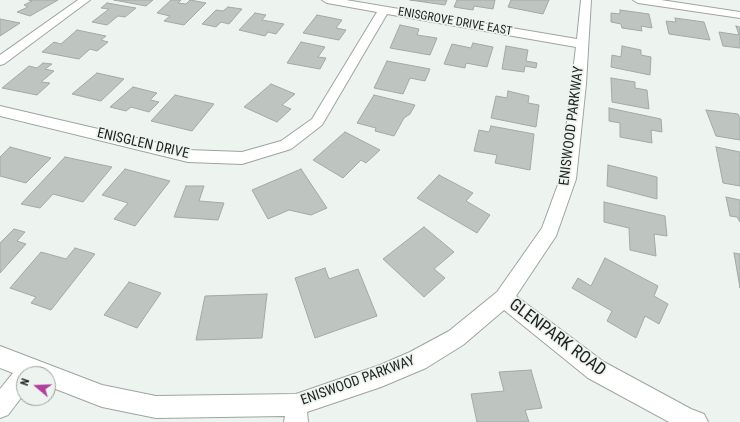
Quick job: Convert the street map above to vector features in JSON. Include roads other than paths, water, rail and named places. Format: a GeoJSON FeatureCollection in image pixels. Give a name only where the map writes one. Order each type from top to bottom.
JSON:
{"type":"FeatureCollection","features":[{"type":"Feature","properties":{"kind":"street"},"geometry":{"type":"LineString","coordinates":[[0,61],[85,0]]}},
{"type":"Feature","properties":{"kind":"street","name":"ENISGROVE DRIVE EAST"},"geometry":{"type":"LineString","coordinates":[[327,0],[582,44]]}},
{"type":"Feature","properties":{"kind":"street","name":"ENISWOOD PARKWAY"},"geometry":{"type":"LineString","coordinates":[[56,381],[102,396],[156,407],[296,413],[418,360],[456,338],[504,298],[550,232],[568,179],[586,0]]}},
{"type":"Feature","properties":{"kind":"street"},"geometry":{"type":"LineString","coordinates":[[638,0],[740,15]]}},
{"type":"Feature","properties":{"kind":"street","name":"ENISGLEN DRIVE"},"geometry":{"type":"LineString","coordinates":[[0,111],[188,156],[242,158],[286,145],[317,122],[384,10]]}},
{"type":"Feature","properties":{"kind":"street","name":"GLENPARK ROAD"},"geometry":{"type":"LineString","coordinates":[[504,298],[596,370],[688,420],[696,422]]}},
{"type":"Feature","properties":{"kind":"street","name":"ENISWOOD PARKWAY"},"geometry":{"type":"LineString","coordinates":[[0,358],[17,366]]}},
{"type":"Feature","properties":{"kind":"street"},"geometry":{"type":"LineString","coordinates":[[0,407],[16,391]]}}]}
